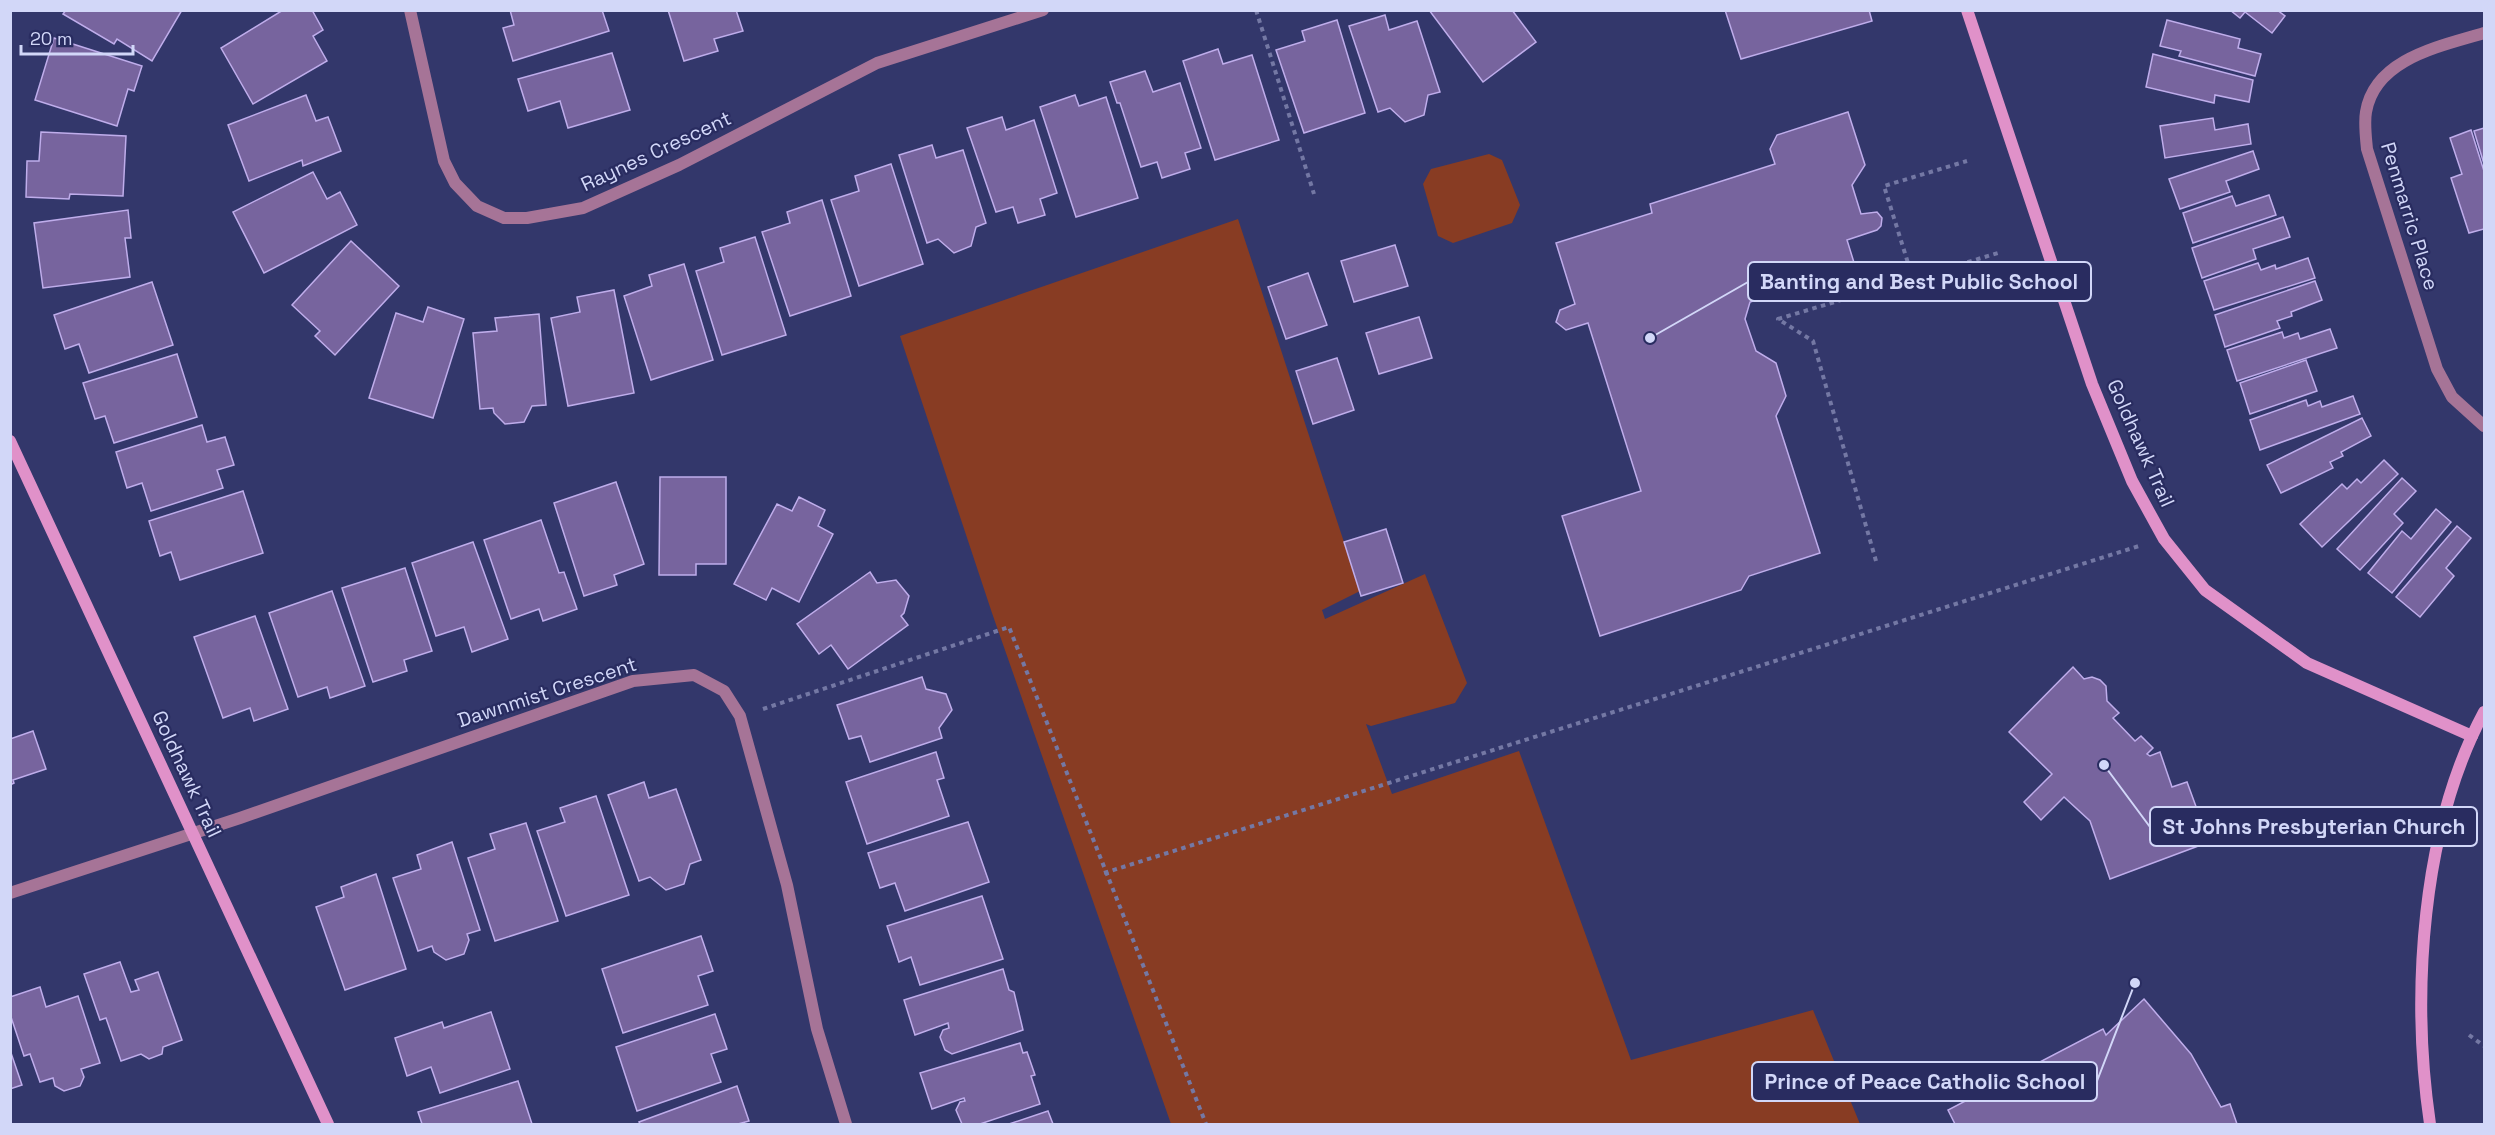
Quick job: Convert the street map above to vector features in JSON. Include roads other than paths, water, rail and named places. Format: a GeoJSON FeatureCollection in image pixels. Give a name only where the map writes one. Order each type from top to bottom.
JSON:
{"type":"FeatureCollection","features":[{"type":"Feature","properties":{"kind":"street","name":"Raynes Crescent"},"geometry":{"type":"LineString","coordinates":[[410,10],[444,161],[454,183],[477,206],[504,218],[560,213],[611,197],[877,63],[1043,10]]}},
{"type":"Feature","properties":{"kind":"street","name":"Goldhawk Trail"},"geometry":{"type":"LineString","coordinates":[[1967,10],[2092,384],[2132,481],[2164,538],[2205,590],[2307,663],[2472,736]]}},
{"type":"Feature","properties":{"kind":"street","name":"Penmarric Place"},"geometry":{"type":"LineString","coordinates":[[2484,33],[2416,54],[2385,75],[2372,92],[2366,112],[2367,150],[2437,369],[2452,397],[2484,426]]}},
{"type":"Feature","properties":{"kind":"street","name":"Goldhawk Trail"},"geometry":{"type":"LineString","coordinates":[[10,441],[328,1125]]}},
{"type":"Feature","properties":{"kind":"street","name":"Dawnmist Crescent"},"geometry":{"type":"LineString","coordinates":[[10,893],[193,833],[633,681],[694,675],[724,692],[740,716],[788,885],[817,1029],[846,1125]]}},
{"type":"Feature","properties":{"kind":"street"},"geometry":{"type":"LineString","coordinates":[[2430,1125],[2421,1040],[2424,942],[2428,902],[2440,838],[2472,736],[2484,712]]}},
{"type":"Feature","properties":{"kind":"place","name":"Banting and Best Public School"},"geometry":{"type":"Point","coordinates":[1650,338]}},
{"type":"Feature","properties":{"kind":"place","name":"St Johns Presbyterian Church"},"geometry":{"type":"Point","coordinates":[2104,765]}},
{"type":"Feature","properties":{"kind":"place","name":"Prince of Peace Catholic School"},"geometry":{"type":"Point","coordinates":[2135,983]}}]}
